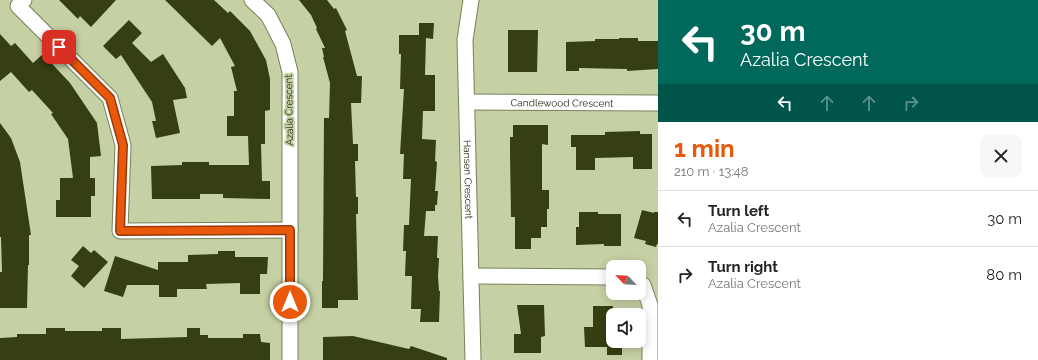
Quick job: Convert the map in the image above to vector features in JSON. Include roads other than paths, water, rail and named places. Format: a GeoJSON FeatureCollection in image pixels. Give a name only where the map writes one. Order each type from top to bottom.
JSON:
{"type":"FeatureCollection","features":[{"type":"Feature","properties":{"kind":"street"},"geometry":{"type":"LineString","coordinates":[[24,0],[18,6],[110,98],[123,145],[120,231],[290,230]]}},
{"type":"Feature","properties":{"kind":"street","name":"Azalia Crescent"},"geometry":{"type":"LineString","coordinates":[[252,0],[268,15],[283,44],[290,72],[290,360]]}},
{"type":"Feature","properties":{"kind":"street","name":"Hansen Crescent"},"geometry":{"type":"LineString","coordinates":[[471,0],[465,40],[473,360]]}},
{"type":"Feature","properties":{"kind":"street","name":"Candlewood Crescent"},"geometry":{"type":"LineString","coordinates":[[467,102],[658,103]]}},
{"type":"Feature","properties":{"kind":"street"},"geometry":{"type":"LineString","coordinates":[[471,276],[606,277]]}},
{"type":"Feature","properties":{"kind":"street"},"geometry":{"type":"LineString","coordinates":[[646,292],[650,305],[650,360]]}}]}
